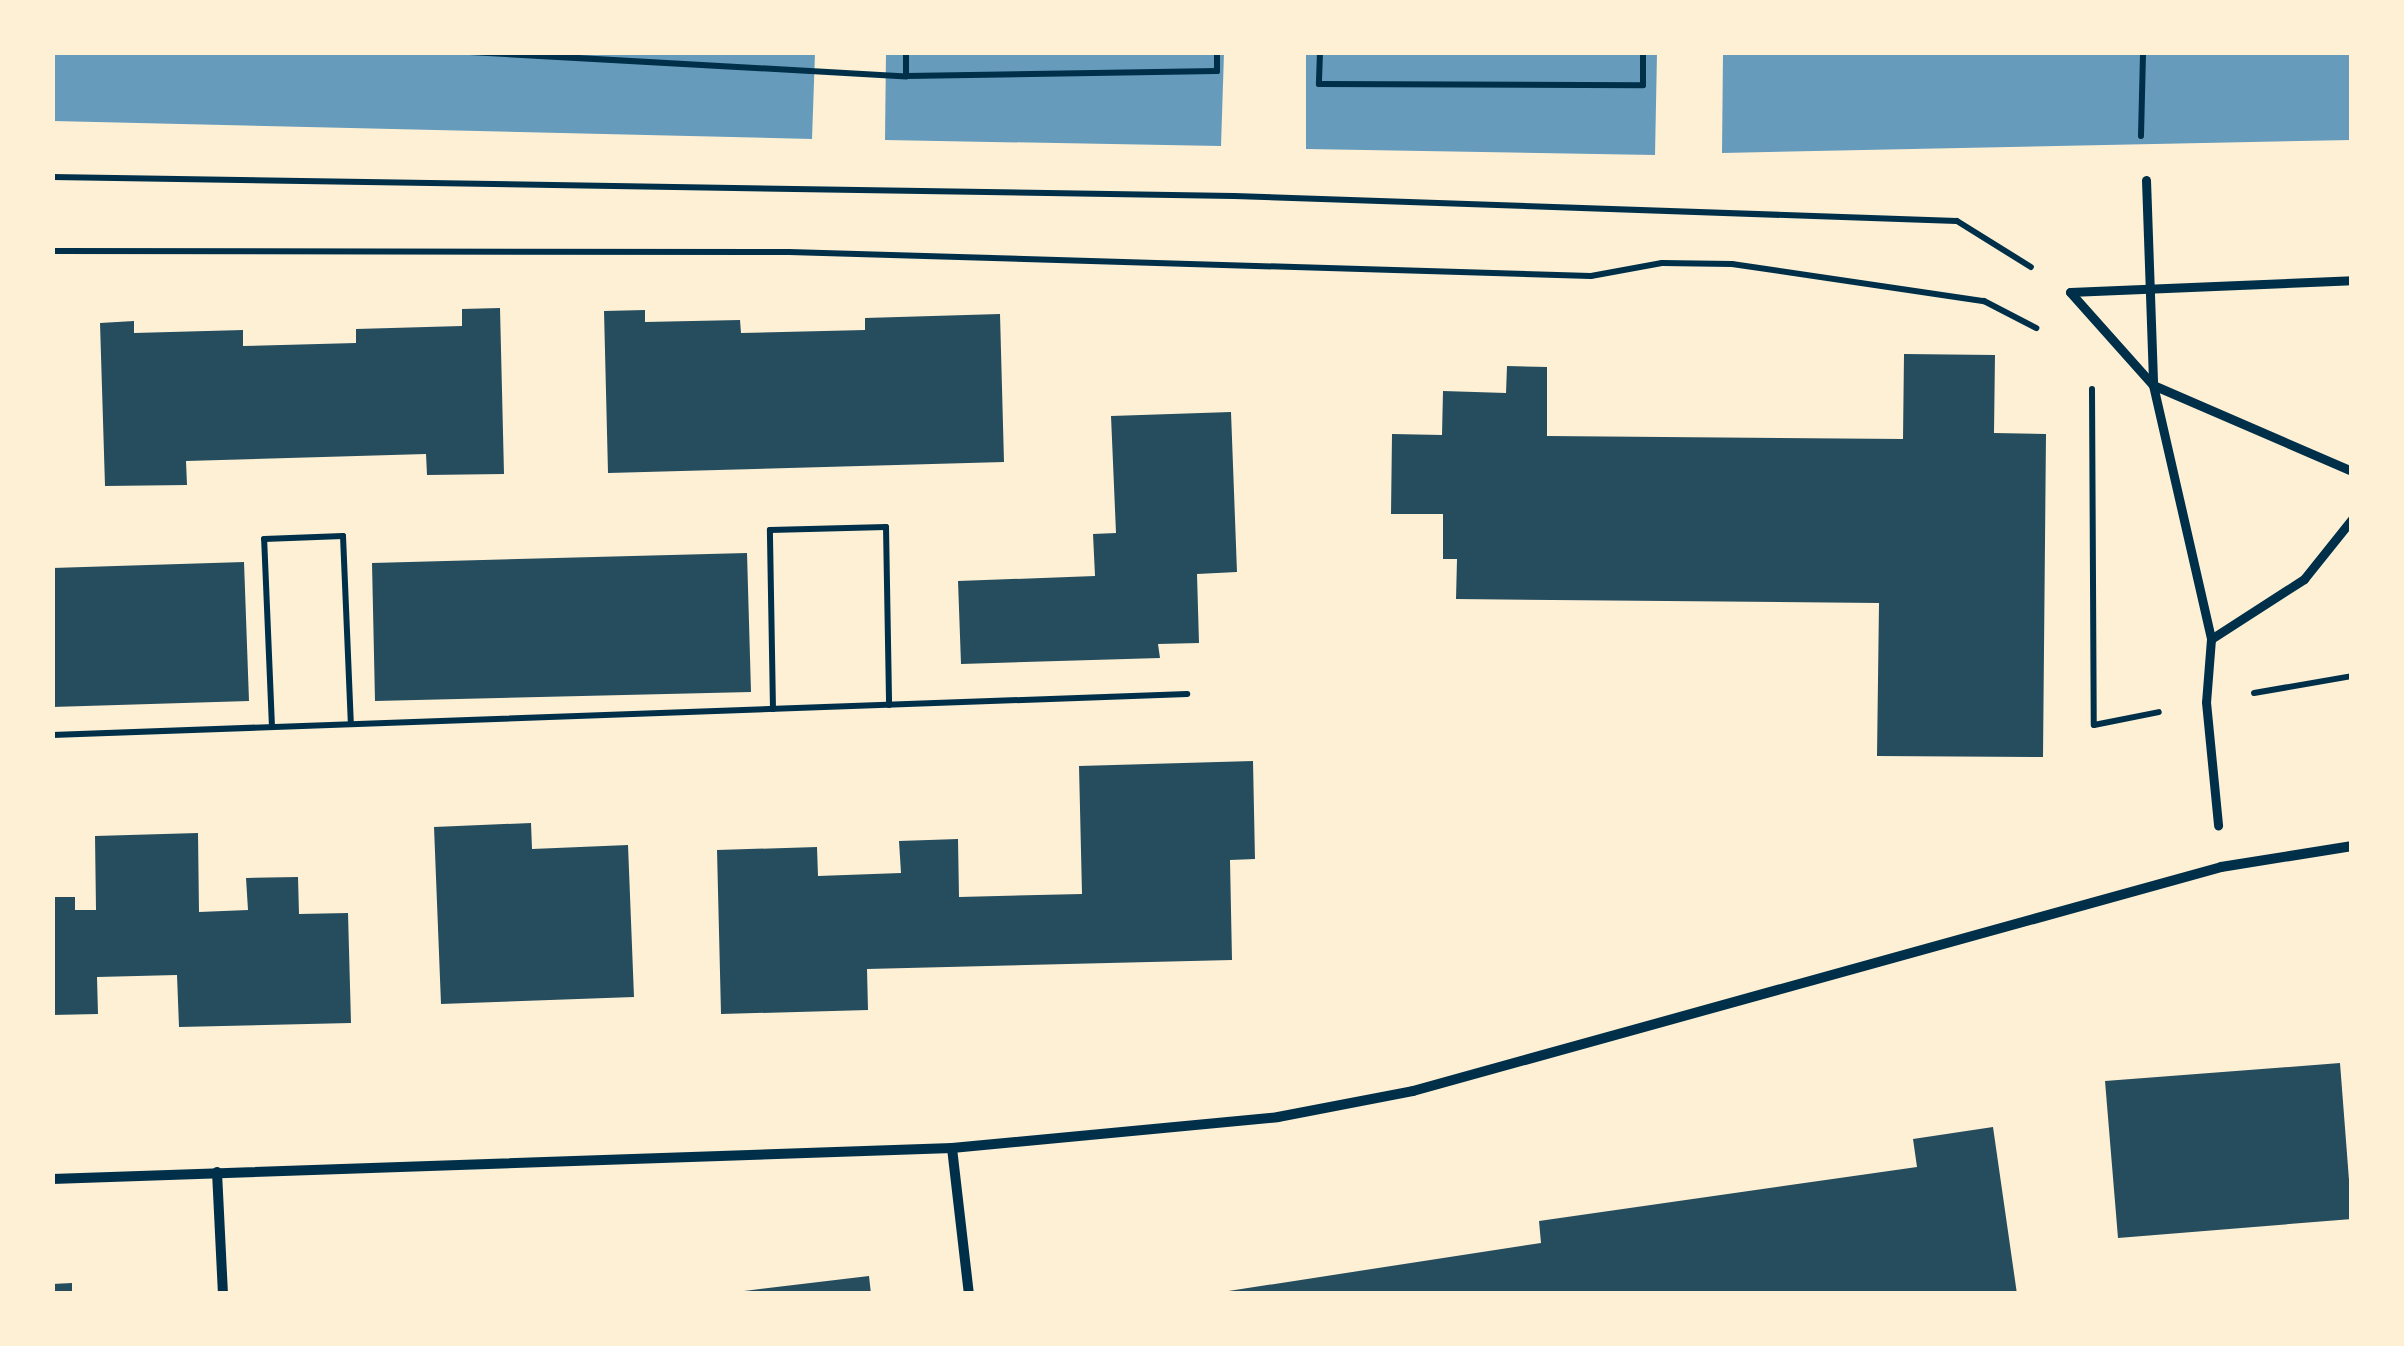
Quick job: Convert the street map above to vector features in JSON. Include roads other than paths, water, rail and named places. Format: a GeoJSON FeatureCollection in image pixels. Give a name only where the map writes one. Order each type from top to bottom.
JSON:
{"type":"FeatureCollection","features":[{"type":"Feature","properties":{"kind":"street"},"geometry":{"type":"LineString","coordinates":[[2146,180],[2154,288],[2153,386],[2211,638],[2206,702],[2218,825]]}},
{"type":"Feature","properties":{"kind":"street"},"geometry":{"type":"LineString","coordinates":[[2352,280],[2070,292],[2153,386],[2352,471]]}},
{"type":"Feature","properties":{"kind":"street"},"geometry":{"type":"LineString","coordinates":[[2211,638],[2304,579],[2352,519]]}},
{"type":"Feature","properties":{"kind":"street"},"geometry":{"type":"LineString","coordinates":[[52,1179],[952,1148],[1278,1117],[1414,1090],[2221,867],[2352,846]]}},
{"type":"Feature","properties":{"kind":"street"},"geometry":{"type":"LineString","coordinates":[[952,1148],[968,1294]]}},
{"type":"Feature","properties":{"kind":"street"},"geometry":{"type":"LineString","coordinates":[[217,1172],[224,1294]]}},
{"type":"Feature","properties":{"kind":"water"},"geometry":{"type":"Polygon","coordinates":[[[53,53],[815,53],[812,139],[53,121],[53,53]]]}},
{"type":"Feature","properties":{"kind":"water"},"geometry":{"type":"Polygon","coordinates":[[[886,53],[1224,53],[1221,146],[885,140],[886,53]]]}},
{"type":"Feature","properties":{"kind":"water"},"geometry":{"type":"Polygon","coordinates":[[[1306,53],[1657,53],[1655,155],[1306,149],[1306,53]]]}},
{"type":"Feature","properties":{"kind":"water"},"geometry":{"type":"Polygon","coordinates":[[[1723,53],[2351,53],[2351,140],[1722,153],[1723,53]]]}}]}
